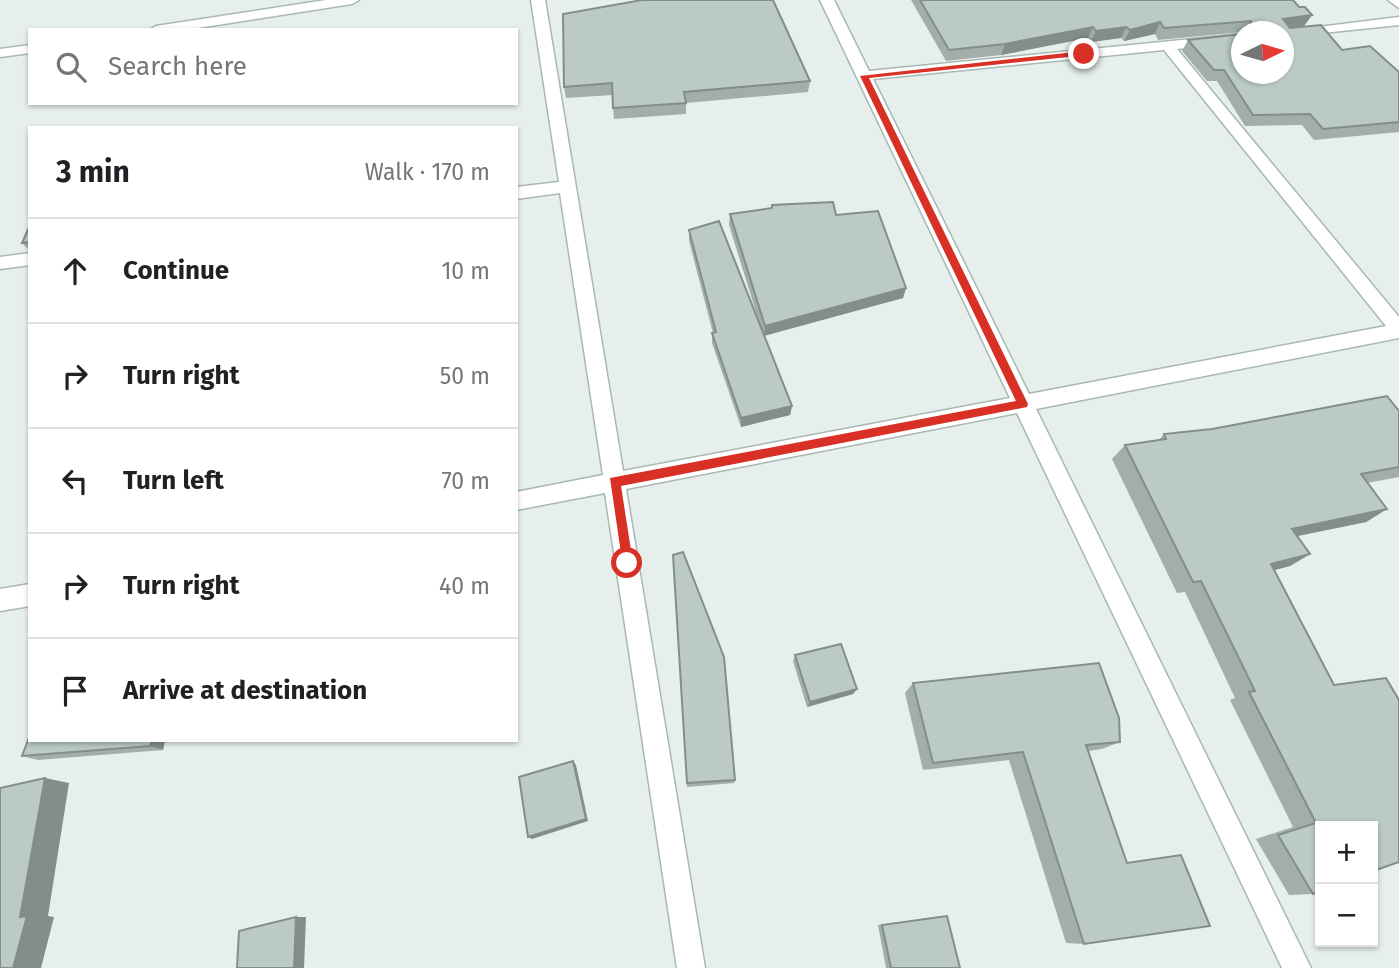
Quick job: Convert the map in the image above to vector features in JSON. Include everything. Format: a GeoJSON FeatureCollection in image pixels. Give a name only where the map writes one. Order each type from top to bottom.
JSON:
{"type":"FeatureCollection","features":[{"type":"Feature","properties":{"kind":"street"},"geometry":{"type":"LineString","coordinates":[[169,28],[352,0]]}},
{"type":"Feature","properties":{"kind":"street"},"geometry":{"type":"LineString","coordinates":[[538,0],[691,968]]}},
{"type":"Feature","properties":{"kind":"street"},"geometry":{"type":"LineString","coordinates":[[827,0],[1297,968]]}},
{"type":"Feature","properties":{"kind":"street"},"geometry":{"type":"LineString","coordinates":[[1395,0],[1399,4]]}},
{"type":"Feature","properties":{"kind":"street"},"geometry":{"type":"LineString","coordinates":[[1294,32],[1399,22]]}},
{"type":"Feature","properties":{"kind":"street"},"geometry":{"type":"LineString","coordinates":[[864,76],[1231,39]]}},
{"type":"Feature","properties":{"kind":"street"},"geometry":{"type":"LineString","coordinates":[[518,501],[1399,330],[1167,45]]}},
{"type":"Feature","properties":{"kind":"street"},"geometry":{"type":"LineString","coordinates":[[0,53],[28,49]]}},
{"type":"Feature","properties":{"kind":"street"},"geometry":{"type":"LineString","coordinates":[[518,193],[568,186]]}},
{"type":"Feature","properties":{"kind":"street"},"geometry":{"type":"LineString","coordinates":[[0,263],[28,259]]}},
{"type":"Feature","properties":{"kind":"street"},"geometry":{"type":"LineString","coordinates":[[0,600],[28,595]]}},
{"type":"Feature","properties":{"kind":"building"},"geometry":{"type":"Polygon","coordinates":[[[642,0],[773,0],[810,81],[684,92],[686,103],[613,108],[612,83],[564,87],[563,14],[642,0]]]}},
{"type":"Feature","properties":{"kind":"building"},"geometry":{"type":"Polygon","coordinates":[[[920,0],[1293,0],[1312,15],[1283,19],[1285,21],[1231,21],[1164,28],[1160,22],[1130,30],[1126,27],[1096,31],[1093,27],[1005,44],[949,50],[920,0]]]}},
{"type":"Feature","properties":{"kind":"building"},"geometry":{"type":"Polygon","coordinates":[[[1321,25],[1342,50],[1370,46],[1399,72],[1399,122],[1323,129],[1310,114],[1253,115],[1233,84],[1294,84],[1294,28],[1321,25]]]}},
{"type":"Feature","properties":{"kind":"building"},"geometry":{"type":"Polygon","coordinates":[[[1231,35],[1231,81],[1224,70],[1214,70],[1188,40],[1231,35]]]}},
{"type":"Feature","properties":{"kind":"building"},"geometry":{"type":"Polygon","coordinates":[[[833,202],[836,215],[878,211],[906,288],[765,326],[730,214],[772,208],[772,205],[833,202]]]}},
{"type":"Feature","properties":{"kind":"building"},"geometry":{"type":"Polygon","coordinates":[[[719,221],[792,406],[741,418],[712,333],[716,332],[689,230],[719,221]]]}},
{"type":"Feature","properties":{"kind":"building"},"geometry":{"type":"Polygon","coordinates":[[[28,230],[28,242],[22,243],[28,230]]]}},
{"type":"Feature","properties":{"kind":"building"},"geometry":{"type":"Polygon","coordinates":[[[1387,396],[1399,411],[1399,467],[1361,474],[1387,509],[1292,529],[1310,554],[1271,564],[1334,685],[1386,678],[1399,700],[1399,862],[1378,869],[1378,821],[1315,821],[1249,692],[1255,691],[1201,581],[1193,582],[1125,445],[1166,439],[1164,434],[1212,429],[1387,396]]]}},
{"type":"Feature","properties":{"kind":"building"},"geometry":{"type":"Polygon","coordinates":[[[683,552],[724,657],[735,780],[687,783],[673,555],[683,552]]]}},
{"type":"Feature","properties":{"kind":"building"},"geometry":{"type":"Polygon","coordinates":[[[841,644],[857,689],[810,702],[795,655],[841,644]]]}},
{"type":"Feature","properties":{"kind":"building"},"geometry":{"type":"Polygon","coordinates":[[[1099,663],[1119,718],[1120,742],[1086,745],[1127,863],[1181,855],[1210,926],[1084,944],[1023,752],[933,763],[913,683],[1099,663]]]}},
{"type":"Feature","properties":{"kind":"building"},"geometry":{"type":"Polygon","coordinates":[[[28,740],[151,742],[150,746],[22,756],[28,740]]]}},
{"type":"Feature","properties":{"kind":"building"},"geometry":{"type":"Polygon","coordinates":[[[573,761],[586,819],[528,837],[519,777],[573,761]]]}},
{"type":"Feature","properties":{"kind":"building"},"geometry":{"type":"Polygon","coordinates":[[[45,778],[20,917],[27,916],[13,968],[0,968],[0,788],[45,778]]]}},
{"type":"Feature","properties":{"kind":"building"},"geometry":{"type":"Polygon","coordinates":[[[1315,823],[1315,893],[1313,894],[1278,835],[1315,823]]]}},
{"type":"Feature","properties":{"kind":"building"},"geometry":{"type":"Polygon","coordinates":[[[947,916],[960,968],[891,968],[882,925],[947,916]]]}},
{"type":"Feature","properties":{"kind":"building"},"geometry":{"type":"Polygon","coordinates":[[[296,917],[294,968],[237,968],[239,931],[296,917]]]}},
{"type":"Feature","properties":{"kind":"route"},"geometry":{"type":"LineString","coordinates":[[627,563],[614,482],[1023,404],[864,76],[1084,54]]}}]}
